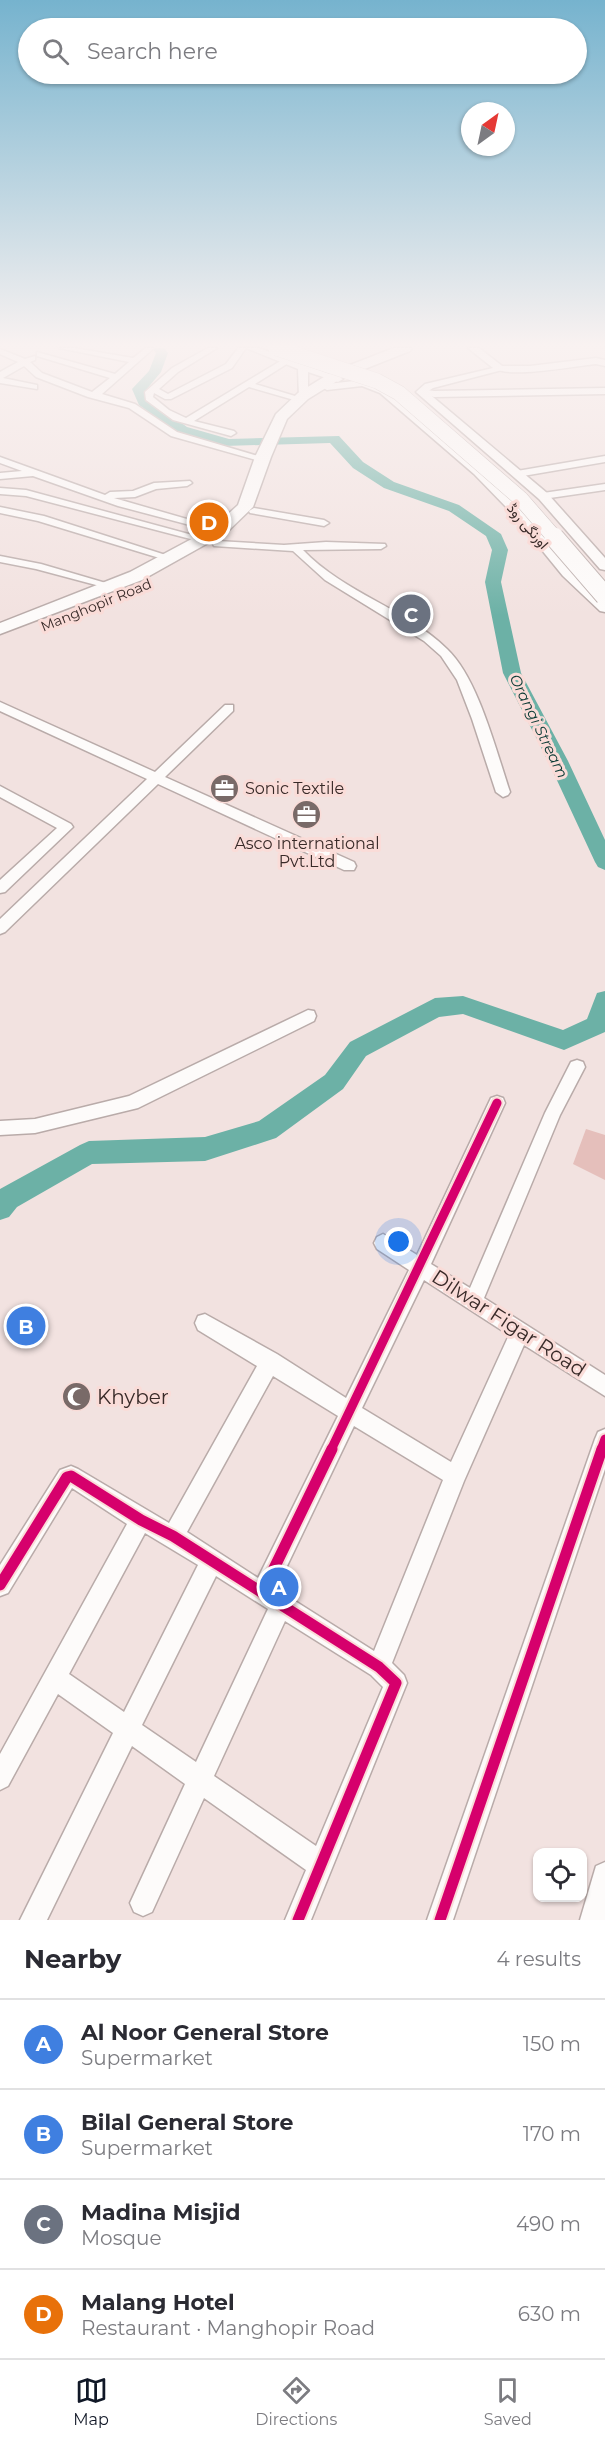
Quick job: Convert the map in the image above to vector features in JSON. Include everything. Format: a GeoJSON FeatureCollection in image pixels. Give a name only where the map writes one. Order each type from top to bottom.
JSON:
{"type":"FeatureCollection","features":[{"type":"Feature","properties":{"kind":"main road","name":"Manghopir Road"},"geometry":{"type":"LineString","coordinates":[[0,629],[136,576],[213,538],[245,507],[276,438]]}},
{"type":"Feature","properties":{"kind":"main road"},"geometry":{"type":"LineString","coordinates":[[450,438],[521,500],[605,596]]}},
{"type":"Feature","properties":{"kind":"main road"},"geometry":{"type":"LineString","coordinates":[[463,438],[530,494],[605,577]]}},
{"type":"Feature","properties":{"kind":"main road","name":"Manghopir Road"},"geometry":{"type":"LineString","coordinates":[[0,644],[147,588],[213,538],[254,511],[266,458]]}},
{"type":"Feature","properties":{"kind":"street"},"geometry":{"type":"LineString","coordinates":[[188,438],[266,458]]}},
{"type":"Feature","properties":{"kind":"street","name":"اورنگی روڈ"},"geometry":{"type":"LineString","coordinates":[[438,438],[478,472],[514,508],[568,573],[605,608]]}},
{"type":"Feature","properties":{"kind":"street","name":"اورنگی روڈ"},"geometry":{"type":"LineString","coordinates":[[475,438],[543,496],[605,566]]}},
{"type":"Feature","properties":{"kind":"street"},"geometry":{"type":"LineString","coordinates":[[518,474],[605,459]]}},
{"type":"Feature","properties":{"kind":"street"},"geometry":{"type":"LineString","coordinates":[[0,460],[213,538]]}},
{"type":"Feature","properties":{"kind":"street"},"geometry":{"type":"LineString","coordinates":[[0,476],[34,473]]}},
{"type":"Feature","properties":{"kind":"street"},"geometry":{"type":"LineString","coordinates":[[92,493],[135,494],[154,486],[187,483]]}},
{"type":"Feature","properties":{"kind":"street"},"geometry":{"type":"LineString","coordinates":[[543,496],[605,487]]}},
{"type":"Feature","properties":{"kind":"street"},"geometry":{"type":"LineString","coordinates":[[0,491],[26,493],[213,538],[296,548],[326,545],[381,546]]}},
{"type":"Feature","properties":{"kind":"street"},"geometry":{"type":"LineString","coordinates":[[0,510],[40,518],[170,558]]}},
{"type":"Feature","properties":{"kind":"street"},"geometry":{"type":"LineString","coordinates":[[254,511],[324,523]]}},
{"type":"Feature","properties":{"kind":"street"},"geometry":{"type":"LineString","coordinates":[[296,548],[314,567],[419,631],[446,654],[463,682],[503,792]]}},
{"type":"Feature","properties":{"kind":"street"},"geometry":{"type":"LineString","coordinates":[[0,559],[46,568],[111,586]]}},
{"type":"Feature","properties":{"kind":"street"},"geometry":{"type":"LineString","coordinates":[[0,706],[349,867]]}},
{"type":"Feature","properties":{"kind":"street"},"geometry":{"type":"LineString","coordinates":[[0,928],[229,708]]}},
{"type":"Feature","properties":{"kind":"street"},"geometry":{"type":"LineString","coordinates":[[0,791],[66,827],[0,888]]}},
{"type":"Feature","properties":{"kind":"street"},"geometry":{"type":"LineString","coordinates":[[0,1128],[35,1126],[132,1103],[308,1016]]}},
{"type":"Feature","properties":{"kind":"street"},"geometry":{"type":"LineString","coordinates":[[474,1300],[553,1113],[577,1067]]}},
{"type":"Feature","properties":{"kind":"street"},"geometry":{"type":"LineString","coordinates":[[143,1903],[200,1780],[350,1410],[498,1103]]}},
{"type":"Feature","properties":{"kind":"street","name":"Dilwar Figar Road"},"geometry":{"type":"LineString","coordinates":[[383,1243],[605,1386]]}},
{"type":"Feature","properties":{"kind":"street"},"geometry":{"type":"LineString","coordinates":[[205,1323],[455,1476]]}},
{"type":"Feature","properties":{"kind":"street"},"geometry":{"type":"LineString","coordinates":[[379,1667],[455,1476],[521,1331]]}},
{"type":"Feature","properties":{"kind":"street"},"geometry":{"type":"LineString","coordinates":[[173,1536],[270,1361]]}},
{"type":"Feature","properties":{"kind":"street"},"geometry":{"type":"LineString","coordinates":[[440,1920],[605,1439]]}},
{"type":"Feature","properties":{"kind":"street"},"geometry":{"type":"LineString","coordinates":[[0,1585],[69,1476],[141,1520],[173,1536],[379,1667],[396,1683],[298,1920]]}},
{"type":"Feature","properties":{"kind":"street"},"geometry":{"type":"LineString","coordinates":[[0,1778],[141,1520]]}},
{"type":"Feature","properties":{"kind":"street"},"geometry":{"type":"LineString","coordinates":[[33,1920],[211,1562]]}},
{"type":"Feature","properties":{"kind":"street"},"geometry":{"type":"LineString","coordinates":[[55,1678],[321,1865]]}},
{"type":"Feature","properties":{"kind":"street"},"geometry":{"type":"LineString","coordinates":[[593,1920],[605,1875]]}},
{"type":"Feature","properties":{"kind":"shaded area"},"geometry":{"type":"Polygon","coordinates":[[[586,1129],[605,1135],[605,1180],[573,1164],[586,1129]]]}},
{"type":"Feature","properties":{"kind":"waterway","name":"Orangi Stream"},"geometry":{"type":"LineString","coordinates":[[209,438],[228,443],[334,439],[358,465],[389,485],[454,508],[493,534],[500,550],[493,582],[512,673],[558,761],[605,862]]}},
{"type":"Feature","properties":{"kind":"waterway","name":"Orangi Stream"},"geometry":{"type":"LineString","coordinates":[[0,1208],[8,1198],[89,1153],[205,1149],[267,1130],[334,1082],[358,1049],[435,1008],[463,1005],[564,1040],[597,1025],[605,1000]]}},
{"type":"Feature","properties":{"kind":"cycle path"},"geometry":{"type":"LineString","coordinates":[[262,1593],[421,1266],[497,1103]]}},
{"type":"Feature","properties":{"kind":"cycle path"},"geometry":{"type":"LineString","coordinates":[[440,1920],[605,1439]]}},
{"type":"Feature","properties":{"kind":"cycle path"},"geometry":{"type":"LineString","coordinates":[[0,1585],[67,1477],[71,1476],[141,1520],[173,1536],[379,1667],[396,1683],[298,1920]]}},
{"type":"Feature","properties":{"kind":"place","name":"Malang Hotel"},"geometry":{"type":"Point","coordinates":[209,522]}},
{"type":"Feature","properties":{"kind":"place","name":"Madina Misjid"},"geometry":{"type":"Point","coordinates":[411,614]}},
{"type":"Feature","properties":{"kind":"place","name":"Sonic Textile"},"geometry":{"type":"Point","coordinates":[224,788]}},
{"type":"Feature","properties":{"kind":"place","name":"Asco international Pvt.Ltd"},"geometry":{"type":"Point","coordinates":[307,815]}},
{"type":"Feature","properties":{"kind":"place","name":"Bilal General Store"},"geometry":{"type":"Point","coordinates":[26,1326]}},
{"type":"Feature","properties":{"kind":"place","name":"Khyber"},"geometry":{"type":"Point","coordinates":[76,1397]}},
{"type":"Feature","properties":{"kind":"place","name":"Al Noor General Store"},"geometry":{"type":"Point","coordinates":[279,1587]}}]}
